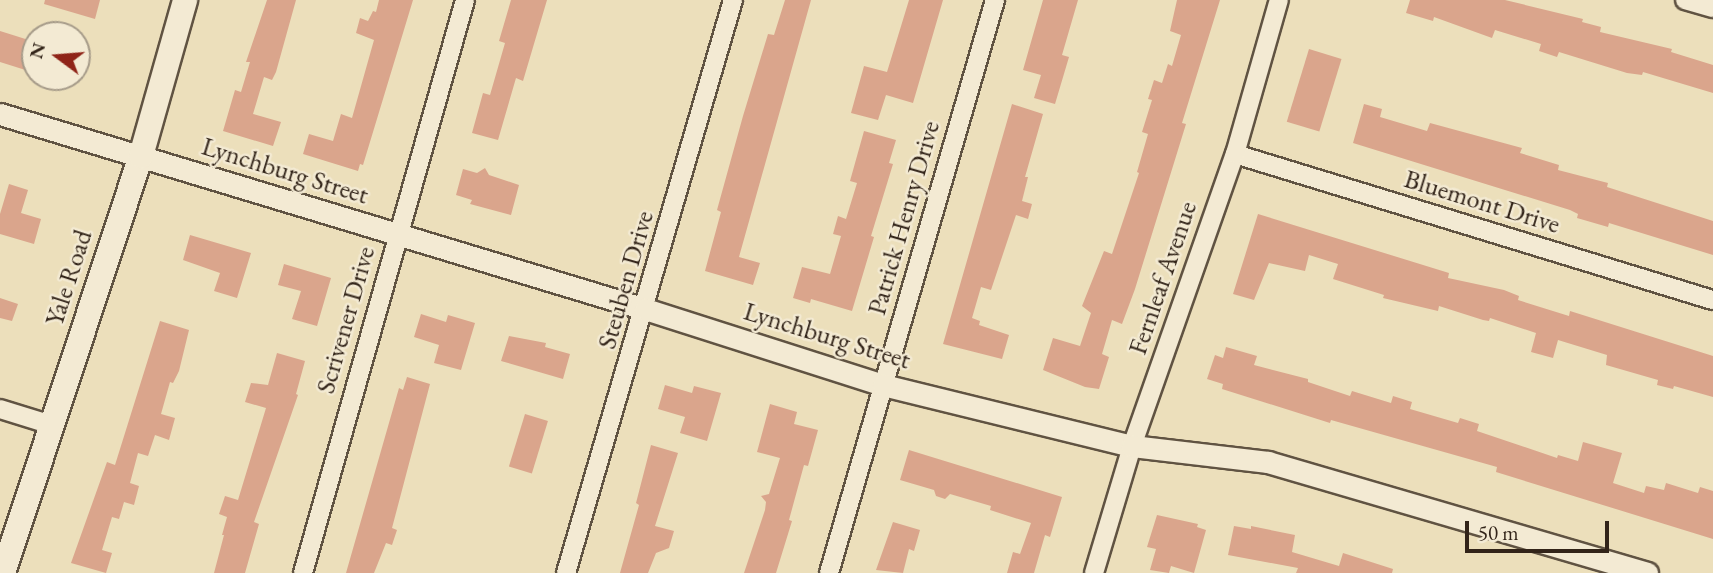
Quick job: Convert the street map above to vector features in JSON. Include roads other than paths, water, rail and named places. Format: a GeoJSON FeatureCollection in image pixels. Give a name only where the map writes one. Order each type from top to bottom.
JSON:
{"type":"FeatureCollection","features":[{"type":"Feature","properties":{"kind":"main road","name":"Yale Road"},"geometry":{"type":"LineString","coordinates":[[3,573],[141,156],[185,0]]}},
{"type":"Feature","properties":{"kind":"street","name":"Scrivener Drive"},"geometry":{"type":"LineString","coordinates":[[303,573],[465,0]]}},
{"type":"Feature","properties":{"kind":"street","name":"Steuben Drive"},"geometry":{"type":"LineString","coordinates":[[566,573],[733,0]]}},
{"type":"Feature","properties":{"kind":"street","name":"Patrick Henry Drive"},"geometry":{"type":"LineString","coordinates":[[829,573],[995,0]]}},
{"type":"Feature","properties":{"kind":"street","name":"Fernleaf Avenue"},"geometry":{"type":"LineString","coordinates":[[1094,573],[1132,446],[1235,154],[1279,0]]}},
{"type":"Feature","properties":{"kind":"street"},"geometry":{"type":"LineString","coordinates":[[1685,0],[1713,9]]}},
{"type":"Feature","properties":{"kind":"street","name":"Lynchburg Street"},"geometry":{"type":"LineString","coordinates":[[0,114],[645,309],[883,385],[1132,446],[1268,462],[1634,571]]}},
{"type":"Feature","properties":{"kind":"street","name":"Bluemont Drive"},"geometry":{"type":"LineString","coordinates":[[1235,154],[1713,300]]}},
{"type":"Feature","properties":{"kind":"street"},"geometry":{"type":"LineString","coordinates":[[0,409],[52,425]]}}]}
